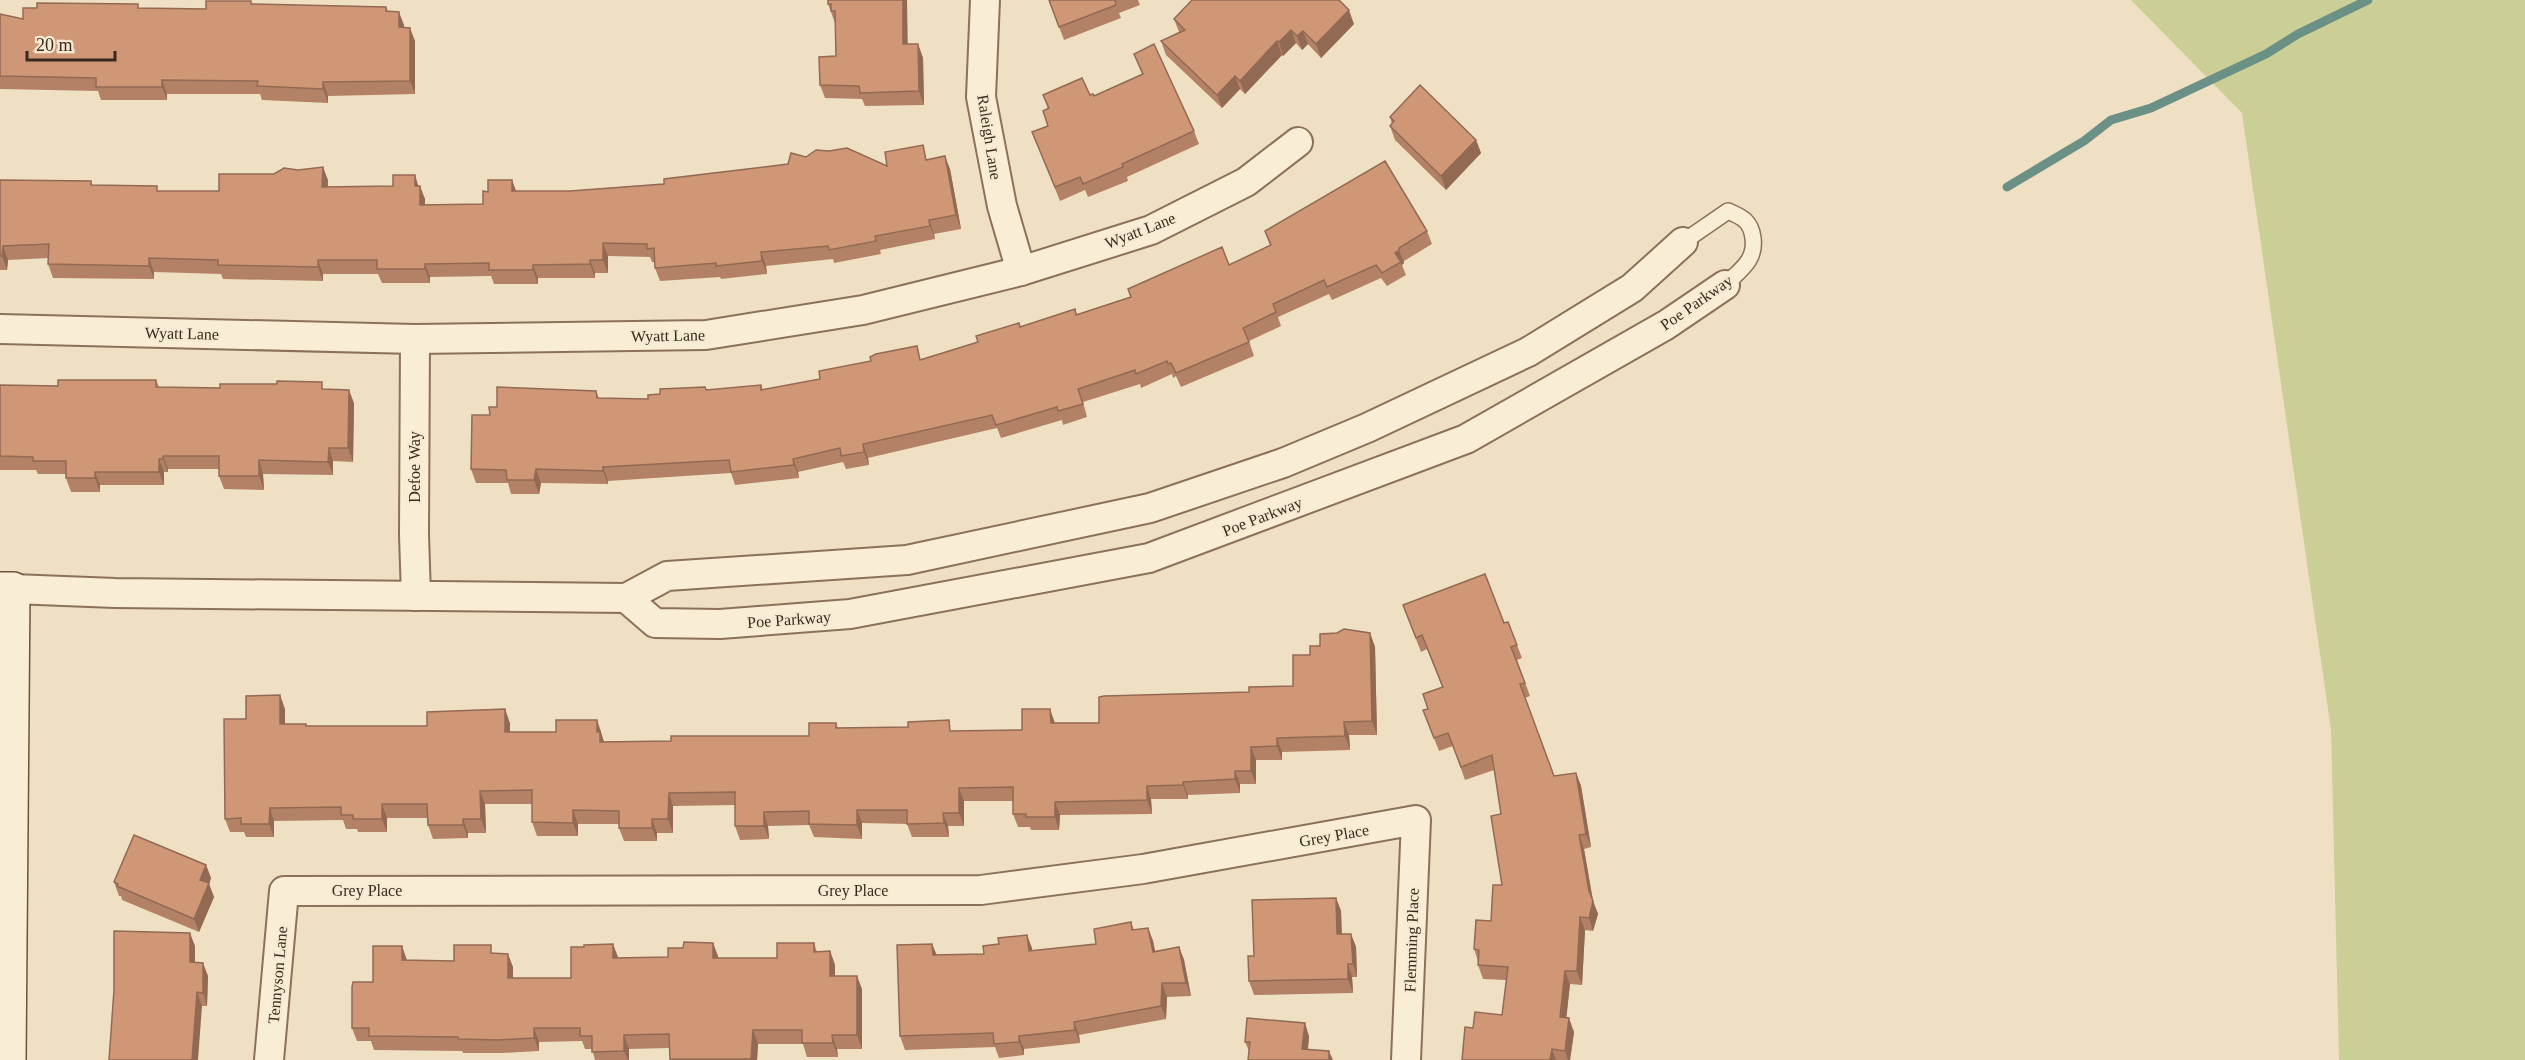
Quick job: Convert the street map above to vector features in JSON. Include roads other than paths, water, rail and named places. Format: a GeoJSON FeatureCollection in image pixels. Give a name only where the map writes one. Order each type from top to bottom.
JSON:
{"type":"FeatureCollection","features":[{"type":"Feature","properties":{"kind":"main road"},"geometry":{"type":"LineString","coordinates":[[6,589],[9,1060]]}},
{"type":"Feature","properties":{"kind":"street","name":"Raleigh Lane"},"geometry":{"type":"LineString","coordinates":[[985,0],[981,97],[1002,206],[1021,271]]}},
{"type":"Feature","properties":{"kind":"street","name":"Wyatt Lane"},"geometry":{"type":"LineString","coordinates":[[0,329],[415,339],[706,334],[863,310],[1021,271],[1151,230],[1246,182],[1298,142]]}},
{"type":"Feature","properties":{"kind":"street","name":"Poe Parkway"},"geometry":{"type":"LineString","coordinates":[[1683,242],[1632,288],[1528,352],[1367,428],[1283,463],[1150,508],[907,560],[667,576],[626,598],[656,623],[720,624],[821,618],[1149,558],[1466,439],[1666,325],[1725,285]]}},
{"type":"Feature","properties":{"kind":"street","name":"Defoe Way"},"geometry":{"type":"LineString","coordinates":[[415,339],[416,596]]}},
{"type":"Feature","properties":{"kind":"street"},"geometry":{"type":"LineString","coordinates":[[6,589],[626,598]]}},
{"type":"Feature","properties":{"kind":"street","name":"Grey Place"},"geometry":{"type":"LineString","coordinates":[[284,891],[981,890],[1143,868],[1416,820]]}},
{"type":"Feature","properties":{"kind":"street","name":"Flemming Place"},"geometry":{"type":"LineString","coordinates":[[1406,1060],[1416,820]]}},
{"type":"Feature","properties":{"kind":"street","name":"Tennyson Lane"},"geometry":{"type":"LineString","coordinates":[[269,1060],[284,891]]}},
{"type":"Feature","properties":{"kind":"lane","name":"Poe Parkway"},"geometry":{"type":"LineString","coordinates":[[1683,242],[1728,211],[1747,220],[1752,230],[1755,250],[1750,260],[1725,285]]}},
{"type":"Feature","properties":{"kind":"waterway"},"geometry":{"type":"LineString","coordinates":[[2007,187],[2084,141],[2111,120],[2151,108],[2266,54],[2298,34],[2368,0]]}}]}
